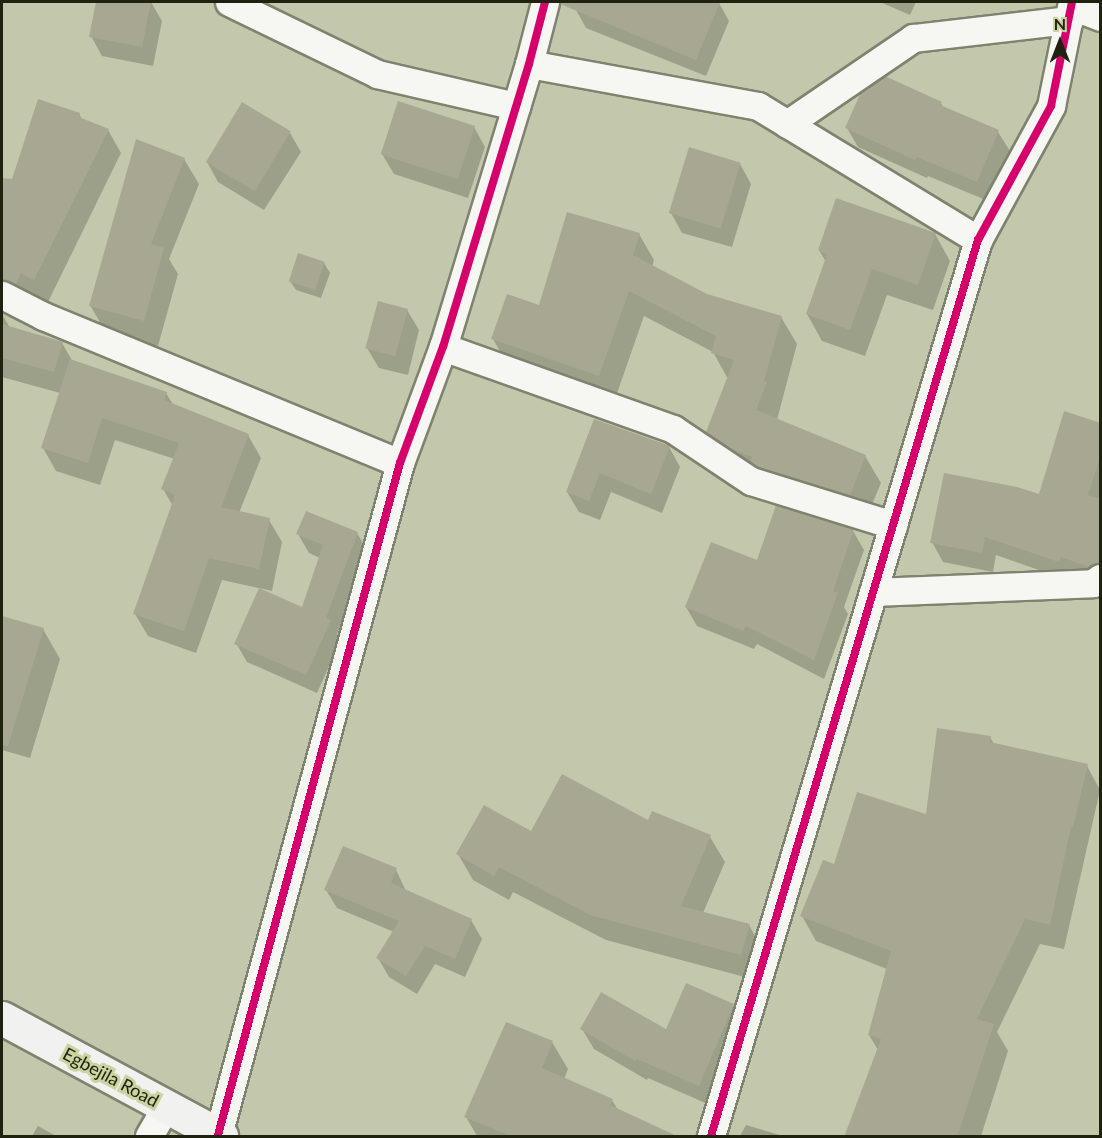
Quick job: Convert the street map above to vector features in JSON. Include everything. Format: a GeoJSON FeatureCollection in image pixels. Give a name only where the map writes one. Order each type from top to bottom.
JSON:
{"type":"FeatureCollection","features":[{"type":"Feature","properties":{"kind":"street"},"geometry":{"type":"LineString","coordinates":[[229,2],[377,74],[516,106]]}},
{"type":"Feature","properties":{"kind":"street"},"geometry":{"type":"LineString","coordinates":[[220,1136],[400,463],[443,347],[529,64],[545,2]]}},
{"type":"Feature","properties":{"kind":"street"},"geometry":{"type":"LineString","coordinates":[[787,124],[913,38],[1071,9],[1101,17]]}},
{"type":"Feature","properties":{"kind":"street"},"geometry":{"type":"LineString","coordinates":[[711,1137],[978,240],[1051,106],[1071,9]]}},
{"type":"Feature","properties":{"kind":"street"},"geometry":{"type":"LineString","coordinates":[[529,64],[758,106],[978,240]]}},
{"type":"Feature","properties":{"kind":"street"},"geometry":{"type":"LineString","coordinates":[[2,295],[43,316],[400,463]]}},
{"type":"Feature","properties":{"kind":"street"},"geometry":{"type":"LineString","coordinates":[[443,347],[673,429],[751,482],[893,525]]}},
{"type":"Feature","properties":{"kind":"street"},"geometry":{"type":"LineString","coordinates":[[873,592],[1093,583],[1101,578]]}},
{"type":"Feature","properties":{"kind":"street","name":"Egbejila Road"},"geometry":{"type":"LineString","coordinates":[[2,1018],[220,1136]]}},
{"type":"Feature","properties":{"kind":"street"},"geometry":{"type":"LineString","coordinates":[[149,1137],[166,1107]]}},
{"type":"Feature","properties":{"kind":"building"},"geometry":{"type":"Polygon","coordinates":[[[96,2],[151,2],[142,47],[89,37],[96,2]]]}},
{"type":"Feature","properties":{"kind":"building"},"geometry":{"type":"Polygon","coordinates":[[[560,2],[720,2],[696,60],[560,4],[560,2]]]}},
{"type":"Feature","properties":{"kind":"building"},"geometry":{"type":"Polygon","coordinates":[[[885,76],[942,102],[940,105],[999,130],[977,182],[917,157],[915,160],[845,128],[861,92],[885,76]]]}},
{"type":"Feature","properties":{"kind":"building"},"geometry":{"type":"Polygon","coordinates":[[[38,99],[80,113],[79,117],[109,129],[34,280],[21,273],[16,284],[2,279],[2,178],[12,179],[38,99]]]}},
{"type":"Feature","properties":{"kind":"building"},"geometry":{"type":"Polygon","coordinates":[[[398,101],[475,126],[458,179],[381,154],[398,101]]]}},
{"type":"Feature","properties":{"kind":"building"},"geometry":{"type":"Polygon","coordinates":[[[242,102],[291,131],[255,191],[206,162],[242,102]]]}},
{"type":"Feature","properties":{"kind":"building"},"geometry":{"type":"Polygon","coordinates":[[[136,139],[185,158],[151,244],[164,248],[144,321],[89,306],[136,139]]]}},
{"type":"Feature","properties":{"kind":"building"},"geometry":{"type":"Polygon","coordinates":[[[689,147],[741,163],[720,229],[669,213],[689,147]]]}},
{"type":"Feature","properties":{"kind":"building"},"geometry":{"type":"Polygon","coordinates":[[[836,198],[936,233],[918,285],[872,269],[850,330],[806,314],[827,254],[818,250],[836,198]]]}},
{"type":"Feature","properties":{"kind":"building"},"geometry":{"type":"Polygon","coordinates":[[[567,212],[640,233],[633,255],[707,294],[782,316],[764,381],[767,382],[756,410],[866,455],[850,495],[758,467],[750,462],[752,457],[731,449],[706,432],[734,360],[711,353],[716,336],[629,291],[599,376],[491,339],[507,294],[539,305],[567,212]]]}},
{"type":"Feature","properties":{"kind":"building"},"geometry":{"type":"Polygon","coordinates":[[[298,253],[325,262],[315,290],[289,282],[298,253]]]}},
{"type":"Feature","properties":{"kind":"building"},"geometry":{"type":"Polygon","coordinates":[[[378,301],[408,309],[395,356],[365,348],[378,301]]]}},
{"type":"Feature","properties":{"kind":"building"},"geometry":{"type":"Polygon","coordinates":[[[2,324],[63,342],[54,372],[2,358],[2,324]]]}},
{"type":"Feature","properties":{"kind":"building"},"geometry":{"type":"Polygon","coordinates":[[[70,359],[167,392],[164,400],[249,434],[221,507],[270,518],[259,569],[209,558],[184,631],[133,614],[175,495],[161,489],[179,443],[102,418],[88,463],[41,448],[70,359]]]}},
{"type":"Feature","properties":{"kind":"building"},"geometry":{"type":"Polygon","coordinates":[[[1064,411],[1101,423],[1101,454],[1088,495],[1101,499],[1101,563],[1089,567],[1061,557],[1059,562],[985,537],[982,553],[930,543],[944,473],[1017,487],[1039,494],[1064,411]]]}},
{"type":"Feature","properties":{"kind":"building"},"geometry":{"type":"Polygon","coordinates":[[[594,419],[670,446],[651,494],[600,473],[589,501],[566,492],[594,419]]]}},
{"type":"Feature","properties":{"kind":"building"},"geometry":{"type":"Polygon","coordinates":[[[776,505],[854,529],[833,591],[838,593],[814,660],[746,626],[743,631],[685,607],[711,542],[757,560],[776,505]]]}},
{"type":"Feature","properties":{"kind":"building"},"geometry":{"type":"Polygon","coordinates":[[[306,511],[358,532],[326,618],[331,620],[306,675],[234,644],[259,588],[302,607],[323,545],[296,534],[306,511]]]}},
{"type":"Feature","properties":{"kind":"building"},"geometry":{"type":"Polygon","coordinates":[[[2,616],[44,628],[8,746],[2,745],[2,616]]]}},
{"type":"Feature","properties":{"kind":"building"},"geometry":{"type":"Polygon","coordinates":[[[937,728],[991,736],[990,742],[1088,764],[1073,827],[1071,827],[1050,925],[1025,919],[977,1019],[994,1024],[957,1137],[844,1137],[881,1039],[868,1035],[891,951],[800,916],[823,860],[834,864],[857,792],[926,814],[937,728]]]}},
{"type":"Feature","properties":{"kind":"building"},"geometry":{"type":"Polygon","coordinates":[[[562,774],[648,820],[652,811],[711,835],[681,906],[750,924],[741,955],[590,915],[499,867],[494,876],[456,854],[484,805],[531,831],[562,774]]]}},
{"type":"Feature","properties":{"kind":"building"},"geometry":{"type":"Polygon","coordinates":[[[343,846],[397,868],[391,883],[472,919],[455,959],[425,946],[406,976],[376,958],[399,921],[324,890],[343,846]]]}},
{"type":"Feature","properties":{"kind":"building"},"geometry":{"type":"Polygon","coordinates":[[[686,983],[734,1004],[699,1086],[637,1059],[635,1061],[580,1029],[601,992],[666,1029],[686,983]]]}},
{"type":"Feature","properties":{"kind":"building"},"geometry":{"type":"Polygon","coordinates":[[[506,1022],[553,1041],[542,1068],[613,1099],[610,1105],[679,1137],[513,1137],[464,1117],[506,1022]]]}},
{"type":"Feature","properties":{"kind":"cycle path"},"geometry":{"type":"LineString","coordinates":[[218,1135],[400,463],[443,347],[529,64],[545,2]]}},
{"type":"Feature","properties":{"kind":"cycle path"},"geometry":{"type":"LineString","coordinates":[[711,1136],[978,240],[1051,106],[1072,2]]}}]}
